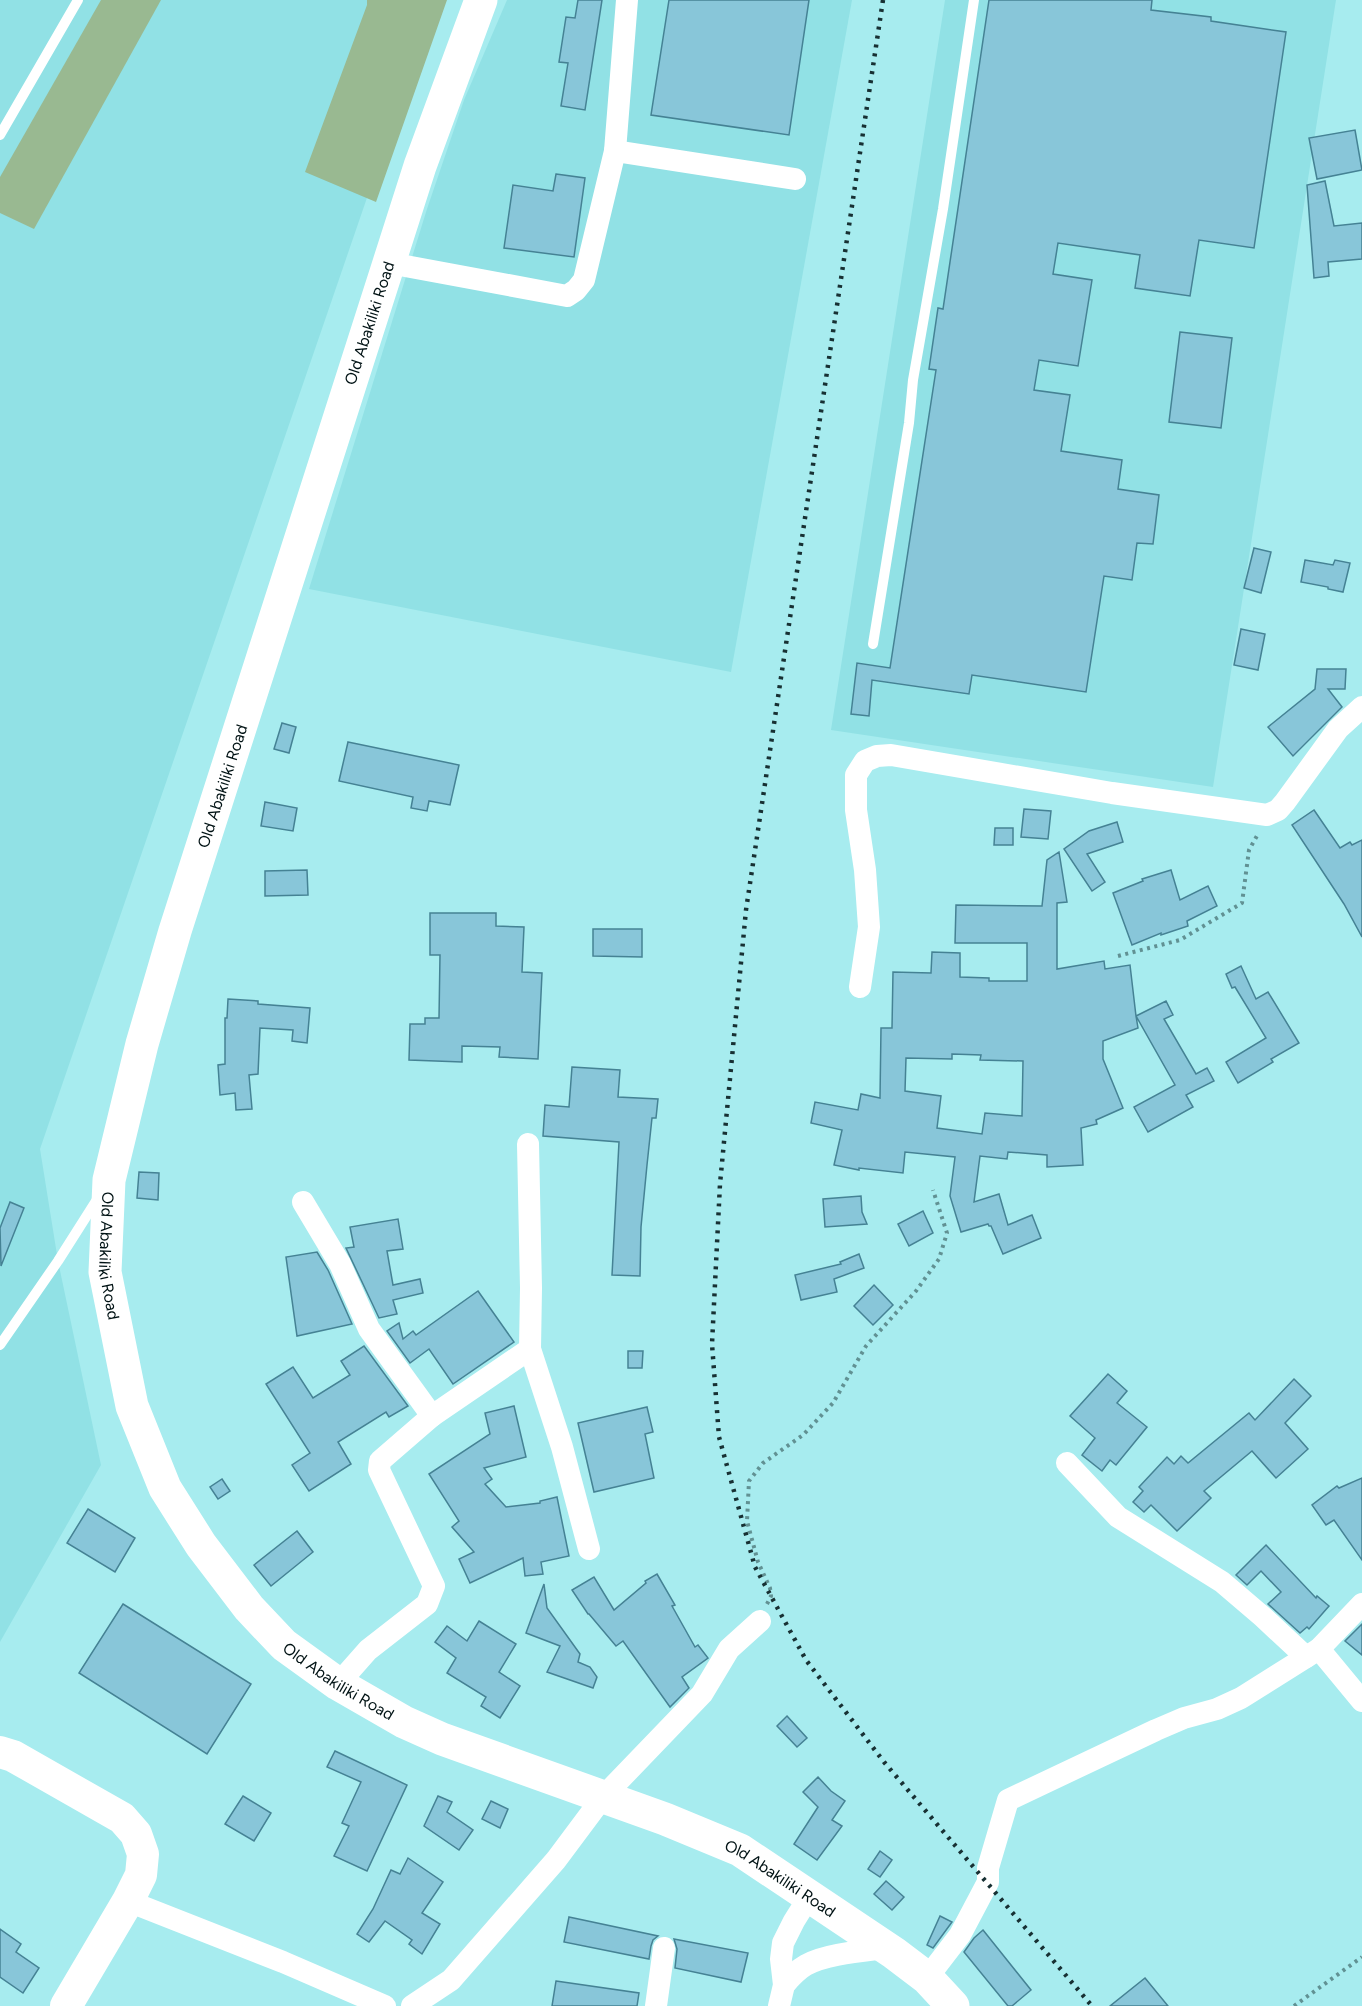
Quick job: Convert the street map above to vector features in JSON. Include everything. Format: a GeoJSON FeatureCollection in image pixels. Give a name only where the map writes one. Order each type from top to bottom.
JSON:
{"type":"FeatureCollection","features":[{"type":"Feature","properties":{"kind":"main road","name":"Old Abakiliki Road"},"geometry":{"type":"LineString","coordinates":[[482,0],[424,155],[388,263],[175,931],[142,1044],[109,1180],[105,1272],[132,1406],[165,1488],[201,1545],[249,1608],[284,1645],[338,1684],[404,1722],[441,1739],[665,1819],[740,1850],[927,1977],[953,2006]]}},
{"type":"Feature","properties":{"kind":"street"},"geometry":{"type":"LineString","coordinates":[[388,263],[567,296],[576,290],[584,280],[615,151],[627,0]]}},
{"type":"Feature","properties":{"kind":"street"},"geometry":{"type":"LineString","coordinates":[[615,151],[795,179]]}},
{"type":"Feature","properties":{"kind":"street"},"geometry":{"type":"LineString","coordinates":[[860,987],[869,927],[865,870],[856,810],[856,775],[865,761],[877,756],[891,755],[1112,793],[1267,814],[1278,810],[1338,729],[1362,707]]}},
{"type":"Feature","properties":{"kind":"street"},"geometry":{"type":"LineString","coordinates":[[528,1144],[530,1349],[562,1447],[589,1549]]}},
{"type":"Feature","properties":{"kind":"street"},"geometry":{"type":"LineString","coordinates":[[303,1202],[340,1264],[369,1329],[432,1416]]}},
{"type":"Feature","properties":{"kind":"street"},"geometry":{"type":"LineString","coordinates":[[338,1684],[368,1650],[427,1604],[434,1586],[379,1470],[380,1461],[432,1416],[530,1349]]}},
{"type":"Feature","properties":{"kind":"street"},"geometry":{"type":"LineString","coordinates":[[1067,1463],[1118,1517],[1222,1582],[1263,1617],[1313,1653],[1362,1701]]}},
{"type":"Feature","properties":{"kind":"street"},"geometry":{"type":"LineString","coordinates":[[927,1977],[960,1935],[988,1882],[988,1868],[1008,1800],[1156,1730],[1241,1698],[1313,1653],[1362,1604]]}},
{"type":"Feature","properties":{"kind":"street"},"geometry":{"type":"LineString","coordinates":[[412,2006],[451,1980],[556,1860],[603,1797],[702,1694],[729,1649],[760,1621]]}},
{"type":"Feature","properties":{"kind":"street"},"geometry":{"type":"LineString","coordinates":[[0,1752],[14,1756],[122,1818],[136,1834],[143,1854],[141,1875],[128,1902],[66,2006]]}},
{"type":"Feature","properties":{"kind":"street"},"geometry":{"type":"LineString","coordinates":[[782,1995],[783,1943],[809,1897]]}},
{"type":"Feature","properties":{"kind":"street"},"geometry":{"type":"LineString","coordinates":[[128,1902],[283,1962],[385,2006]]}},
{"type":"Feature","properties":{"kind":"street"},"geometry":{"type":"LineString","coordinates":[[656,2006],[664,1948]]}},
{"type":"Feature","properties":{"kind":"street"},"geometry":{"type":"LineString","coordinates":[[782,1995],[794,1974],[807,1964],[836,1956],[886,1948]]}},
{"type":"Feature","properties":{"kind":"lane"},"geometry":{"type":"LineString","coordinates":[[0,135],[78,0]]}},
{"type":"Feature","properties":{"kind":"lane"},"geometry":{"type":"LineString","coordinates":[[873,644],[974,0]]}},
{"type":"Feature","properties":{"kind":"lane"},"geometry":{"type":"LineString","coordinates":[[0,1345],[58,1261],[109,1180]]}},
{"type":"Feature","properties":{"kind":"path"},"geometry":{"type":"LineString","coordinates":[[1118,956],[1180,940],[1242,903],[1250,850],[1267,814]]}},
{"type":"Feature","properties":{"kind":"path"},"geometry":{"type":"LineString","coordinates":[[760,1621],[771,1596],[770,1588],[758,1562],[747,1521],[749,1481],[763,1463],[803,1435],[833,1403],[866,1346],[916,1291],[939,1259],[947,1233],[933,1190]]}},
{"type":"Feature","properties":{"kind":"path"},"geometry":{"type":"LineString","coordinates":[[1294,2006],[1362,1958]]}},
{"type":"Feature","properties":{"kind":"shaded area"},"geometry":{"type":"Polygon","coordinates":[[[0,0],[435,0],[40,1149],[58,1261],[101,1465],[0,1642],[0,0]]]}},
{"type":"Feature","properties":{"kind":"shaded area"},"geometry":{"type":"Polygon","coordinates":[[[507,0],[852,0],[731,672],[309,589],[427,209],[464,100],[507,0]]]}},
{"type":"Feature","properties":{"kind":"shaded area"},"geometry":{"type":"Polygon","coordinates":[[[945,0],[1336,0],[1213,787],[831,730],[945,0]]]}},
{"type":"Feature","properties":{"kind":"green space"},"geometry":{"type":"Polygon","coordinates":[[[101,0],[161,0],[34,229],[0,213],[0,177],[101,0]]]}},
{"type":"Feature","properties":{"kind":"green space"},"geometry":{"type":"Polygon","coordinates":[[[367,0],[447,0],[376,202],[305,172],[367,0]]]}},
{"type":"Feature","properties":{"kind":"building"},"geometry":{"type":"Polygon","coordinates":[[[578,0],[602,0],[585,110],[561,106],[568,63],[559,62],[566,17],[575,18],[578,0]]]}},
{"type":"Feature","properties":{"kind":"building"},"geometry":{"type":"Polygon","coordinates":[[[669,0],[809,0],[789,135],[651,115],[669,0]]]}},
{"type":"Feature","properties":{"kind":"building"},"geometry":{"type":"Polygon","coordinates":[[[989,0],[1152,0],[1151,10],[1211,17],[1211,21],[1286,32],[1254,248],[1199,240],[1190,296],[1135,288],[1140,255],[1058,243],[1053,274],[1092,280],[1078,366],[1039,360],[1034,390],[1070,395],[1061,451],[1122,460],[1118,489],[1159,495],[1153,544],[1137,543],[1132,580],[1104,576],[1086,692],[972,675],[969,694],[872,680],[869,716],[851,714],[857,663],[890,668],[936,370],[929,369],[938,308],[943,309],[989,0]]]}},
{"type":"Feature","properties":{"kind":"building"},"geometry":{"type":"Polygon","coordinates":[[[1355,130],[1362,170],[1317,179],[1309,138],[1355,130]]]}},
{"type":"Feature","properties":{"kind":"building"},"geometry":{"type":"Polygon","coordinates":[[[556,174],[585,178],[574,257],[504,248],[513,185],[553,191],[556,174]]]}},
{"type":"Feature","properties":{"kind":"building"},"geometry":{"type":"Polygon","coordinates":[[[1325,181],[1334,226],[1362,223],[1362,259],[1328,262],[1329,276],[1314,278],[1307,185],[1325,181]]]}},
{"type":"Feature","properties":{"kind":"building"},"geometry":{"type":"Polygon","coordinates":[[[1180,332],[1232,338],[1221,428],[1169,422],[1180,332]]]}},
{"type":"Feature","properties":{"kind":"building"},"geometry":{"type":"Polygon","coordinates":[[[1254,548],[1271,552],[1261,593],[1244,588],[1254,548]]]}},
{"type":"Feature","properties":{"kind":"building"},"geometry":{"type":"Polygon","coordinates":[[[1305,560],[1333,565],[1335,560],[1350,563],[1343,592],[1301,582],[1305,560]]]}},
{"type":"Feature","properties":{"kind":"building"},"geometry":{"type":"Polygon","coordinates":[[[1241,629],[1265,634],[1258,670],[1234,665],[1241,629]]]}},
{"type":"Feature","properties":{"kind":"building"},"geometry":{"type":"Polygon","coordinates":[[[1317,669],[1346,669],[1345,689],[1328,689],[1342,707],[1293,756],[1268,727],[1315,689],[1317,669]]]}},
{"type":"Feature","properties":{"kind":"building"},"geometry":{"type":"Polygon","coordinates":[[[282,723],[296,727],[289,753],[274,749],[282,723]]]}},
{"type":"Feature","properties":{"kind":"building"},"geometry":{"type":"Polygon","coordinates":[[[348,742],[459,765],[450,805],[429,801],[427,811],[411,808],[413,797],[339,781],[348,742]]]}},
{"type":"Feature","properties":{"kind":"building"},"geometry":{"type":"Polygon","coordinates":[[[265,802],[297,808],[293,831],[261,826],[265,802]]]}},
{"type":"Feature","properties":{"kind":"building"},"geometry":{"type":"Polygon","coordinates":[[[1024,809],[1051,811],[1048,839],[1021,837],[1024,809]]]}},
{"type":"Feature","properties":{"kind":"building"},"geometry":{"type":"Polygon","coordinates":[[[1314,810],[1340,848],[1350,842],[1352,845],[1362,840],[1362,937],[1344,904],[1292,825],[1314,810]]]}},
{"type":"Feature","properties":{"kind":"building"},"geometry":{"type":"Polygon","coordinates":[[[1117,822],[1123,842],[1087,854],[1105,882],[1092,891],[1064,849],[1089,831],[1117,822]]]}},
{"type":"Feature","properties":{"kind":"building"},"geometry":{"type":"Polygon","coordinates":[[[995,828],[1013,828],[1013,845],[994,845],[995,828]]]}},
{"type":"Feature","properties":{"kind":"building"},"geometry":{"type":"Polygon","coordinates":[[[1059,852],[1067,902],[1057,903],[1057,969],[1104,961],[1105,969],[1130,965],[1138,1028],[1103,1041],[1103,1059],[1123,1108],[1096,1120],[1097,1124],[1081,1128],[1083,1165],[1047,1167],[1047,1155],[1008,1152],[1007,1159],[980,1156],[974,1202],[999,1194],[1008,1225],[1032,1215],[1041,1238],[1003,1254],[988,1224],[961,1232],[950,1196],[955,1157],[905,1152],[903,1173],[859,1168],[859,1170],[834,1165],[842,1130],[811,1123],[815,1102],[858,1110],[861,1094],[880,1098],[881,1028],[892,1028],[893,972],[931,973],[932,952],[960,953],[960,977],[989,978],[989,981],[1027,981],[1027,943],[955,943],[956,905],[1042,906],[1047,860],[1059,852]],[[952,1054],[952,1059],[906,1058],[905,1091],[941,1096],[937,1128],[982,1134],[985,1113],[1022,1116],[1023,1061],[980,1060],[981,1055],[952,1054]]]}},
{"type":"Feature","properties":{"kind":"building"},"geometry":{"type":"Polygon","coordinates":[[[307,870],[308,895],[265,896],[265,871],[307,870]]]}},
{"type":"Feature","properties":{"kind":"building"},"geometry":{"type":"Polygon","coordinates":[[[1171,870],[1180,900],[1208,886],[1217,906],[1187,921],[1188,926],[1161,935],[1161,933],[1132,945],[1113,893],[1143,881],[1142,879],[1171,870]]]}},
{"type":"Feature","properties":{"kind":"building"},"geometry":{"type":"Polygon","coordinates":[[[430,913],[496,913],[496,926],[524,927],[522,972],[542,973],[538,1059],[499,1057],[500,1047],[462,1046],[462,1062],[409,1060],[410,1024],[425,1024],[425,1018],[439,1018],[440,955],[430,955],[430,913]]]}},
{"type":"Feature","properties":{"kind":"building"},"geometry":{"type":"Polygon","coordinates":[[[593,929],[642,929],[642,957],[593,956],[593,929]]]}},
{"type":"Feature","properties":{"kind":"building"},"geometry":{"type":"Polygon","coordinates":[[[1241,966],[1256,999],[1268,992],[1299,1043],[1271,1059],[1273,1062],[1238,1083],[1226,1062],[1266,1038],[1235,987],[1232,988],[1226,974],[1241,966]]]}},
{"type":"Feature","properties":{"kind":"building"},"geometry":{"type":"Polygon","coordinates":[[[228,999],[310,1008],[307,1043],[292,1041],[293,1030],[260,1028],[258,1074],[249,1075],[252,1109],[236,1110],[235,1093],[220,1095],[218,1065],[225,1064],[225,1018],[227,1018],[228,999]]]}},
{"type":"Feature","properties":{"kind":"building"},"geometry":{"type":"Polygon","coordinates":[[[1166,1001],[1173,1015],[1164,1019],[1196,1074],[1207,1068],[1214,1081],[1186,1095],[1193,1107],[1148,1132],[1134,1107],[1175,1085],[1136,1016],[1166,1001]]]}},
{"type":"Feature","properties":{"kind":"building"},"geometry":{"type":"Polygon","coordinates":[[[572,1067],[620,1070],[618,1097],[658,1099],[656,1118],[652,1118],[647,1165],[641,1227],[640,1276],[612,1275],[619,1142],[543,1136],[545,1105],[569,1107],[572,1067]]]}},
{"type":"Feature","properties":{"kind":"building"},"geometry":{"type":"Polygon","coordinates":[[[139,1172],[159,1173],[158,1200],[137,1198],[139,1172]]]}},
{"type":"Feature","properties":{"kind":"building"},"geometry":{"type":"Polygon","coordinates":[[[861,1196],[862,1212],[867,1224],[825,1227],[823,1199],[861,1196]]]}},
{"type":"Feature","properties":{"kind":"building"},"geometry":{"type":"Polygon","coordinates":[[[10,1202],[24,1208],[1,1266],[0,1228],[10,1202]]]}},
{"type":"Feature","properties":{"kind":"building"},"geometry":{"type":"Polygon","coordinates":[[[923,1211],[933,1233],[909,1246],[898,1224],[923,1211]]]}},
{"type":"Feature","properties":{"kind":"building"},"geometry":{"type":"Polygon","coordinates":[[[398,1219],[403,1249],[387,1251],[393,1285],[420,1279],[423,1293],[393,1300],[397,1314],[379,1318],[346,1248],[354,1247],[350,1227],[398,1219]]]}},
{"type":"Feature","properties":{"kind":"building"},"geometry":{"type":"Polygon","coordinates":[[[317,1252],[328,1270],[352,1324],[297,1336],[286,1257],[317,1252]]]}},
{"type":"Feature","properties":{"kind":"building"},"geometry":{"type":"Polygon","coordinates":[[[859,1254],[864,1268],[834,1279],[837,1292],[801,1300],[795,1275],[841,1264],[840,1262],[859,1254]]]}},
{"type":"Feature","properties":{"kind":"building"},"geometry":{"type":"Polygon","coordinates":[[[874,1285],[893,1305],[873,1325],[854,1306],[874,1285]]]}},
{"type":"Feature","properties":{"kind":"building"},"geometry":{"type":"Polygon","coordinates":[[[478,1291],[514,1342],[453,1384],[429,1349],[410,1363],[387,1331],[399,1323],[403,1339],[413,1331],[416,1335],[478,1291]]]}},
{"type":"Feature","properties":{"kind":"building"},"geometry":{"type":"Polygon","coordinates":[[[364,1346],[408,1406],[389,1417],[386,1412],[338,1442],[351,1464],[309,1491],[292,1465],[310,1453],[266,1384],[293,1367],[313,1398],[350,1375],[341,1361],[364,1346]]]}},
{"type":"Feature","properties":{"kind":"building"},"geometry":{"type":"Polygon","coordinates":[[[628,1351],[643,1351],[642,1368],[628,1368],[628,1351]]]}},
{"type":"Feature","properties":{"kind":"building"},"geometry":{"type":"Polygon","coordinates":[[[1108,1374],[1127,1391],[1117,1403],[1147,1427],[1116,1465],[1110,1460],[1102,1471],[1082,1455],[1095,1438],[1070,1416],[1108,1374]]]}},
{"type":"Feature","properties":{"kind":"building"},"geometry":{"type":"Polygon","coordinates":[[[1294,1379],[1311,1396],[1285,1423],[1308,1449],[1276,1478],[1252,1451],[1204,1491],[1211,1498],[1177,1531],[1151,1505],[1144,1512],[1133,1502],[1143,1491],[1139,1487],[1167,1457],[1174,1464],[1181,1456],[1188,1463],[1249,1413],[1255,1420],[1294,1379]]]}},
{"type":"Feature","properties":{"kind":"building"},"geometry":{"type":"Polygon","coordinates":[[[514,1406],[526,1457],[484,1468],[492,1479],[485,1484],[506,1507],[540,1503],[540,1501],[557,1497],[569,1556],[541,1562],[543,1574],[525,1576],[523,1558],[470,1583],[459,1559],[474,1552],[452,1527],[459,1521],[429,1474],[490,1434],[485,1413],[514,1406]]]}},
{"type":"Feature","properties":{"kind":"building"},"geometry":{"type":"Polygon","coordinates":[[[647,1407],[653,1432],[645,1434],[654,1478],[594,1492],[578,1423],[647,1407]]]}},
{"type":"Feature","properties":{"kind":"building"},"geometry":{"type":"Polygon","coordinates":[[[1362,1478],[1362,1560],[1334,1520],[1326,1525],[1312,1505],[1337,1486],[1339,1488],[1362,1478]]]}},
{"type":"Feature","properties":{"kind":"building"},"geometry":{"type":"Polygon","coordinates":[[[222,1479],[230,1491],[218,1499],[210,1487],[222,1479]]]}},
{"type":"Feature","properties":{"kind":"building"},"geometry":{"type":"Polygon","coordinates":[[[88,1509],[135,1538],[115,1572],[67,1543],[88,1509]]]}},
{"type":"Feature","properties":{"kind":"building"},"geometry":{"type":"Polygon","coordinates":[[[297,1531],[313,1552],[271,1586],[254,1565],[297,1531]]]}},
{"type":"Feature","properties":{"kind":"building"},"geometry":{"type":"Polygon","coordinates":[[[1266,1545],[1316,1598],[1317,1596],[1329,1606],[1309,1629],[1307,1627],[1300,1633],[1268,1604],[1281,1592],[1261,1571],[1247,1585],[1236,1575],[1266,1545]]]}},
{"type":"Feature","properties":{"kind":"building"},"geometry":{"type":"Polygon","coordinates":[[[657,1574],[695,1647],[698,1645],[708,1658],[682,1677],[689,1688],[670,1707],[623,1641],[616,1646],[588,1614],[572,1590],[594,1577],[614,1610],[646,1583],[645,1581],[657,1574]]]}},
{"type":"Feature","properties":{"kind":"building"},"geometry":{"type":"Polygon","coordinates":[[[544,1584],[547,1608],[580,1654],[578,1662],[590,1667],[597,1677],[593,1688],[547,1672],[560,1646],[526,1633],[544,1584]]]}},
{"type":"Feature","properties":{"kind":"building"},"geometry":{"type":"Polygon","coordinates":[[[123,1604],[251,1684],[207,1754],[79,1673],[123,1604]]]}},
{"type":"Feature","properties":{"kind":"building"},"geometry":{"type":"Polygon","coordinates":[[[479,1621],[516,1644],[499,1672],[520,1686],[500,1718],[481,1706],[486,1697],[447,1673],[456,1658],[435,1642],[447,1626],[467,1641],[479,1621]]]}},
{"type":"Feature","properties":{"kind":"building"},"geometry":{"type":"Polygon","coordinates":[[[1362,1624],[1362,1655],[1345,1641],[1362,1624]]]}},
{"type":"Feature","properties":{"kind":"building"},"geometry":{"type":"Polygon","coordinates":[[[787,1716],[807,1738],[797,1747],[777,1726],[787,1716]]]}},
{"type":"Feature","properties":{"kind":"building"},"geometry":{"type":"Polygon","coordinates":[[[335,1751],[407,1785],[367,1871],[334,1856],[349,1826],[342,1823],[361,1782],[327,1767],[335,1751]]]}},
{"type":"Feature","properties":{"kind":"building"},"geometry":{"type":"Polygon","coordinates":[[[818,1777],[831,1791],[845,1801],[832,1820],[842,1826],[817,1860],[794,1844],[818,1807],[803,1792],[818,1777]]]}},
{"type":"Feature","properties":{"kind":"building"},"geometry":{"type":"Polygon","coordinates":[[[243,1796],[271,1813],[254,1841],[225,1824],[243,1796]]]}},
{"type":"Feature","properties":{"kind":"building"},"geometry":{"type":"Polygon","coordinates":[[[438,1796],[452,1802],[447,1812],[473,1830],[459,1850],[424,1826],[438,1796]]]}},
{"type":"Feature","properties":{"kind":"building"},"geometry":{"type":"Polygon","coordinates":[[[491,1801],[508,1809],[500,1828],[482,1819],[491,1801]]]}},
{"type":"Feature","properties":{"kind":"building"},"geometry":{"type":"Polygon","coordinates":[[[880,1851],[892,1860],[880,1877],[868,1869],[880,1851]]]}},
{"type":"Feature","properties":{"kind":"building"},"geometry":{"type":"Polygon","coordinates":[[[408,1858],[443,1882],[422,1913],[440,1924],[422,1954],[409,1944],[412,1940],[385,1921],[369,1942],[357,1934],[373,1909],[391,1870],[400,1874],[408,1858]]]}},
{"type":"Feature","properties":{"kind":"building"},"geometry":{"type":"Polygon","coordinates":[[[886,1881],[904,1897],[892,1910],[874,1894],[886,1881]]]}},
{"type":"Feature","properties":{"kind":"building"},"geometry":{"type":"Polygon","coordinates":[[[940,1916],[952,1922],[933,1948],[927,1945],[940,1916]]]}},
{"type":"Feature","properties":{"kind":"building"},"geometry":{"type":"Polygon","coordinates":[[[569,1917],[658,1936],[653,1940],[649,1959],[564,1942],[569,1917]]]}},
{"type":"Feature","properties":{"kind":"building"},"geometry":{"type":"Polygon","coordinates":[[[0,1929],[21,1944],[16,1952],[39,1968],[23,1993],[0,1977],[0,1929]]]}},
{"type":"Feature","properties":{"kind":"building"},"geometry":{"type":"Polygon","coordinates":[[[983,1930],[1031,1990],[1012,2006],[1008,2006],[964,1952],[983,1930]]]}},
{"type":"Feature","properties":{"kind":"building"},"geometry":{"type":"Polygon","coordinates":[[[674,1939],[748,1953],[741,1982],[675,1968],[677,1949],[674,1939]]]}},
{"type":"Feature","properties":{"kind":"building"},"geometry":{"type":"Polygon","coordinates":[[[1145,1978],[1168,2006],[1110,2006],[1145,1978]]]}},
{"type":"Feature","properties":{"kind":"building"},"geometry":{"type":"Polygon","coordinates":[[[556,1981],[639,1993],[637,2006],[552,2006],[556,1981]]]}},
{"type":"Feature","properties":{"kind":"railway"},"geometry":{"type":"LineString","coordinates":[[883,0],[746,910],[720,1184],[712,1344],[719,1437],[755,1567],[806,1660],[884,1762],[1092,2006]]}}]}
